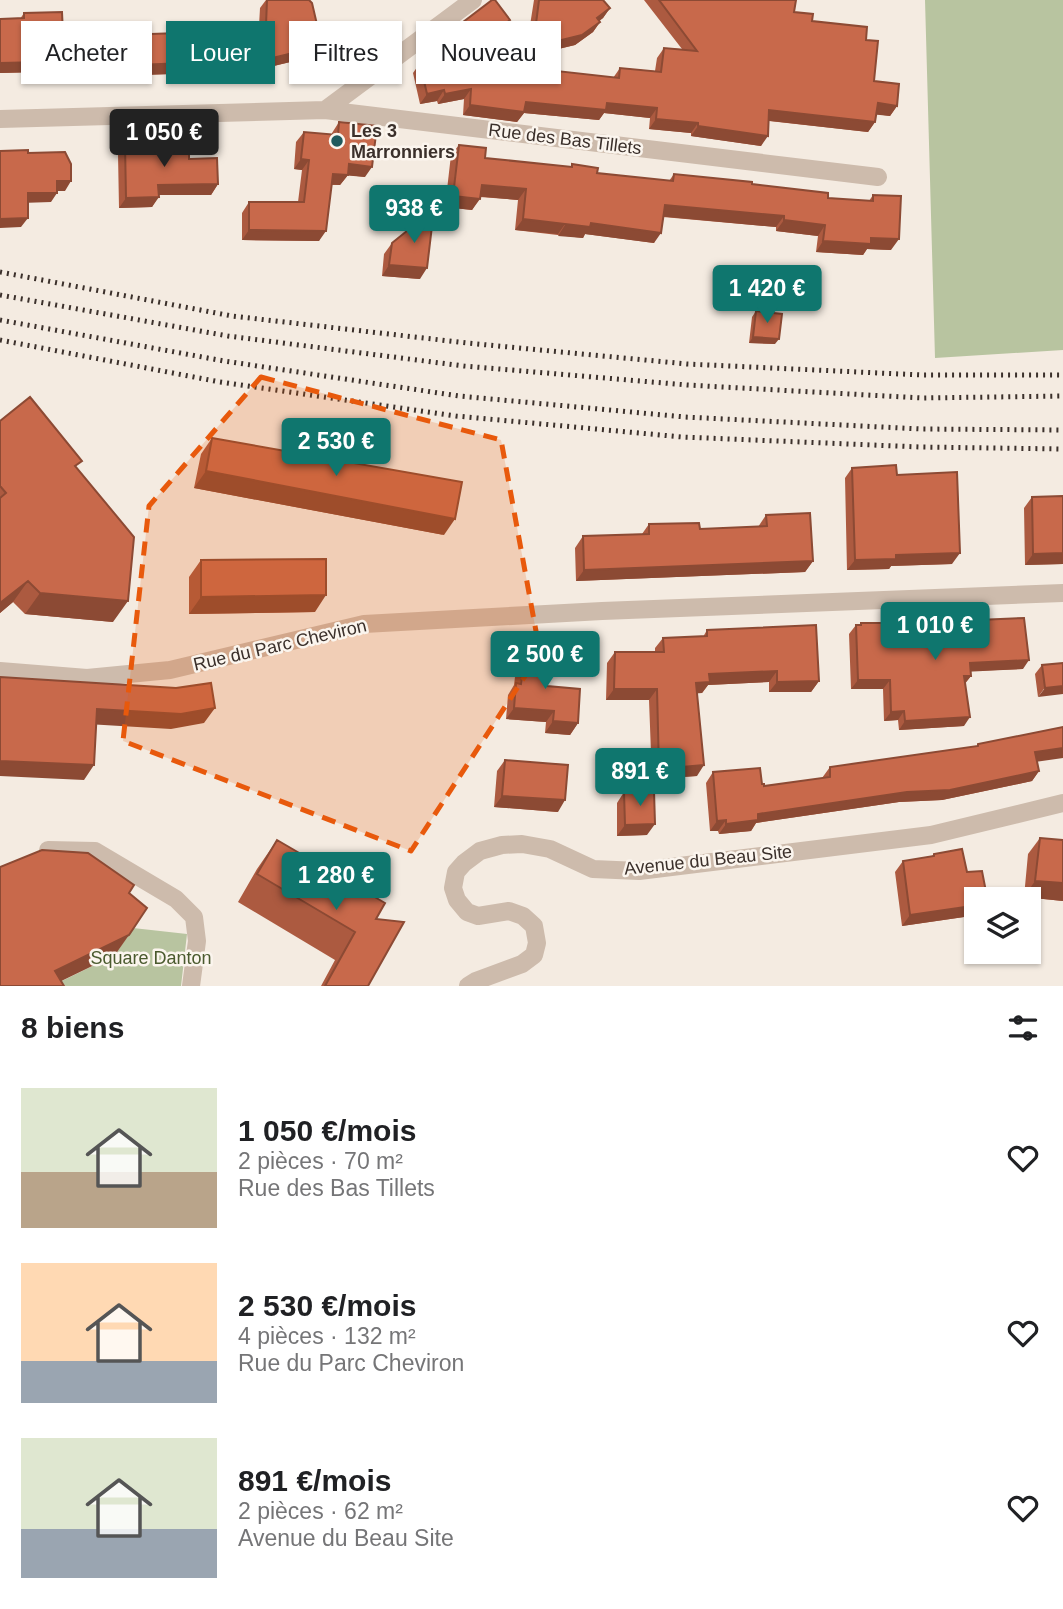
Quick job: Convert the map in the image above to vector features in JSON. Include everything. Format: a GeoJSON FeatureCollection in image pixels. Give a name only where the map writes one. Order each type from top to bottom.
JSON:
{"type":"FeatureCollection","features":[{"type":"Feature","properties":{"kind":"street"},"geometry":{"type":"LineString","coordinates":[[325,110],[473,0]]}},
{"type":"Feature","properties":{"kind":"street","name":"Rue des Bas Tillets"},"geometry":{"type":"LineString","coordinates":[[0,119],[325,110],[878,177]]}},
{"type":"Feature","properties":{"kind":"street","name":"Rue du Parc Cheviron"},"geometry":{"type":"LineString","coordinates":[[0,671],[87,678],[170,670],[365,624],[602,611],[1063,593]]}},
{"type":"Feature","properties":{"kind":"street","name":"Avenue du Beau Site"},"geometry":{"type":"LineString","coordinates":[[468,986],[522,964],[534,955],[537,943],[534,926],[523,916],[509,911],[478,916],[467,912],[457,900],[453,888],[456,872],[480,851],[502,845],[522,844],[550,849],[593,869],[639,871],[931,835],[1063,803]]}},
{"type":"Feature","properties":{"kind":"street"},"geometry":{"type":"LineString","coordinates":[[48,850],[94,851],[176,899],[194,917],[197,941],[191,986]]}},
{"type":"Feature","properties":{"kind":"highlighted area"},"geometry":{"type":"Polygon","coordinates":[[[261,377],[501,440],[540,653],[411,851],[123,741],[149,506],[261,377]]]}},
{"type":"Feature","properties":{"kind":"green space"},"geometry":{"type":"Polygon","coordinates":[[[925,0],[1063,0],[1063,350],[935,358],[925,0]]]}},
{"type":"Feature","properties":{"kind":"green space","name":"Square Danton"},"geometry":{"type":"Polygon","coordinates":[[[133,928],[187,934],[181,986],[40,986],[64,980],[115,955],[133,928]]]}},
{"type":"Feature","properties":{"kind":"building"},"geometry":{"type":"Polygon","coordinates":[[[267,0],[309,0],[316,21],[289,21],[289,54],[275,57],[275,21],[266,21],[267,0]]]}},
{"type":"Feature","properties":{"kind":"building"},"geometry":{"type":"Polygon","coordinates":[[[492,0],[495,0],[510,20],[509,21],[464,21],[492,0]]]}},
{"type":"Feature","properties":{"kind":"building"},"geometry":{"type":"Polygon","coordinates":[[[539,0],[603,0],[610,8],[597,18],[600,22],[582,35],[561,40],[561,21],[536,21],[539,0]]]}},
{"type":"Feature","properties":{"kind":"building"},"geometry":{"type":"Polygon","coordinates":[[[659,0],[796,0],[794,12],[813,14],[812,21],[867,27],[866,40],[878,41],[874,81],[899,84],[897,106],[878,103],[875,122],[769,110],[768,136],[698,126],[698,123],[656,119],[657,108],[607,103],[606,110],[526,102],[524,112],[470,105],[471,89],[427,94],[425,84],[561,84],[561,71],[619,78],[620,68],[661,72],[664,48],[697,51],[659,0]]]}},
{"type":"Feature","properties":{"kind":"building"},"geometry":{"type":"Polygon","coordinates":[[[62,12],[62,21],[21,21],[21,63],[0,63],[0,19],[24,18],[24,13],[62,12]]]}},
{"type":"Feature","properties":{"kind":"building"},"geometry":{"type":"Polygon","coordinates":[[[166,33],[166,64],[152,64],[152,34],[166,33]]]}},
{"type":"Feature","properties":{"kind":"building"},"geometry":{"type":"Polygon","coordinates":[[[339,122],[377,126],[372,167],[349,164],[348,175],[333,174],[326,231],[249,230],[249,202],[304,202],[309,160],[301,159],[304,132],[338,135],[339,122]]]}},
{"type":"Feature","properties":{"kind":"building"},"geometry":{"type":"Polygon","coordinates":[[[158,143],[158,147],[189,147],[189,159],[217,158],[218,184],[158,185],[159,197],[126,198],[125,144],[158,143]]]}},
{"type":"Feature","properties":{"kind":"building"},"geometry":{"type":"Polygon","coordinates":[[[459,145],[486,148],[485,158],[572,167],[572,164],[598,168],[597,173],[673,181],[674,174],[752,182],[828,193],[828,198],[873,201],[873,195],[901,196],[899,239],[871,238],[871,244],[823,241],[825,225],[784,220],[784,216],[665,205],[661,233],[591,223],[590,227],[523,219],[526,189],[482,185],[480,199],[453,196],[459,145]]]}},
{"type":"Feature","properties":{"kind":"building"},"geometry":{"type":"Polygon","coordinates":[[[28,150],[28,153],[65,152],[71,164],[71,181],[57,181],[57,193],[28,193],[28,218],[0,219],[0,151],[28,150]]]}},
{"type":"Feature","properties":{"kind":"building"},"geometry":{"type":"Polygon","coordinates":[[[434,209],[427,268],[389,265],[392,243],[434,209]]]}},
{"type":"Feature","properties":{"kind":"building"},"geometry":{"type":"Polygon","coordinates":[[[756,311],[782,314],[779,339],[753,337],[756,311]]]}},
{"type":"Feature","properties":{"kind":"building"},"geometry":{"type":"Polygon","coordinates":[[[30,397],[82,461],[75,466],[134,537],[128,601],[40,593],[28,581],[0,603],[0,498],[6,493],[0,486],[0,421],[30,397]]]}},
{"type":"Feature","properties":{"kind":"building"},"geometry":{"type":"Polygon","coordinates":[[[212,438],[462,482],[455,519],[206,471],[212,438]]]}},
{"type":"Feature","properties":{"kind":"building"},"geometry":{"type":"Polygon","coordinates":[[[896,465],[897,475],[957,472],[960,553],[896,555],[896,559],[855,560],[852,468],[896,465]]]}},
{"type":"Feature","properties":{"kind":"building"},"geometry":{"type":"Polygon","coordinates":[[[1063,496],[1063,553],[1033,554],[1032,497],[1063,496]]]}},
{"type":"Feature","properties":{"kind":"building"},"geometry":{"type":"Polygon","coordinates":[[[810,513],[813,561],[584,570],[583,536],[649,534],[649,524],[699,523],[700,529],[767,526],[766,515],[810,513]]]}},
{"type":"Feature","properties":{"kind":"building"},"geometry":{"type":"Polygon","coordinates":[[[326,559],[326,595],[201,597],[201,560],[326,559]]]}},
{"type":"Feature","properties":{"kind":"building"},"geometry":{"type":"Polygon","coordinates":[[[1024,618],[1029,660],[970,663],[971,676],[964,676],[970,717],[905,721],[904,711],[891,712],[890,680],[858,680],[856,625],[861,623],[979,626],[978,620],[1024,618]]]}},
{"type":"Feature","properties":{"kind":"building"},"geometry":{"type":"Polygon","coordinates":[[[816,625],[819,681],[777,682],[777,671],[709,674],[710,682],[696,683],[704,765],[659,769],[657,689],[614,689],[615,652],[664,652],[663,638],[707,636],[707,630],[816,625]]]}},
{"type":"Feature","properties":{"kind":"building"},"geometry":{"type":"Polygon","coordinates":[[[525,650],[548,652],[547,686],[580,689],[578,723],[553,721],[554,711],[514,708],[516,683],[521,684],[525,650]]]}},
{"type":"Feature","properties":{"kind":"building"},"geometry":{"type":"Polygon","coordinates":[[[1063,663],[1063,686],[1045,688],[1042,665],[1063,663]]]}},
{"type":"Feature","properties":{"kind":"building"},"geometry":{"type":"Polygon","coordinates":[[[0,677],[176,688],[211,683],[215,708],[181,714],[97,709],[94,765],[0,761],[0,677]]]}},
{"type":"Feature","properties":{"kind":"building"},"geometry":{"type":"Polygon","coordinates":[[[1063,727],[1063,748],[1035,752],[1039,771],[950,790],[907,792],[758,814],[758,820],[726,824],[726,820],[717,821],[713,772],[760,768],[764,786],[830,777],[830,767],[978,746],[1063,727]]]}},
{"type":"Feature","properties":{"kind":"building"},"geometry":{"type":"Polygon","coordinates":[[[505,760],[568,765],[565,800],[502,796],[505,760]]]}},
{"type":"Feature","properties":{"kind":"building"},"geometry":{"type":"Polygon","coordinates":[[[654,791],[655,824],[625,825],[624,792],[654,791]]]}},
{"type":"Feature","properties":{"kind":"building"},"geometry":{"type":"Polygon","coordinates":[[[1040,838],[1063,840],[1063,883],[1035,881],[1040,838]]]}},
{"type":"Feature","properties":{"kind":"building"},"geometry":{"type":"Polygon","coordinates":[[[277,840],[385,903],[376,919],[404,922],[368,986],[325,986],[355,932],[257,874],[277,840]]]}},
{"type":"Feature","properties":{"kind":"building"},"geometry":{"type":"Polygon","coordinates":[[[962,849],[967,872],[982,871],[985,887],[964,887],[964,907],[910,915],[903,861],[962,849]]]}},
{"type":"Feature","properties":{"kind":"building"},"geometry":{"type":"Polygon","coordinates":[[[42,850],[88,853],[134,885],[129,893],[147,908],[129,935],[55,971],[64,986],[0,986],[0,867],[42,850]]]}},
{"type":"Feature","properties":{"kind":"railway"},"geometry":{"type":"LineString","coordinates":[[0,272],[232,316],[467,343],[687,364],[922,375],[1063,375]]}},
{"type":"Feature","properties":{"kind":"railway"},"geometry":{"type":"LineString","coordinates":[[0,295],[228,336],[464,366],[687,385],[922,398],[1063,396]]}},
{"type":"Feature","properties":{"kind":"railway"},"geometry":{"type":"LineString","coordinates":[[0,320],[224,361],[459,396],[685,417],[921,429],[1063,430]]}},
{"type":"Feature","properties":{"kind":"railway"},"geometry":{"type":"LineString","coordinates":[[0,340],[220,382],[456,416],[682,437],[920,447],[1063,449]]}},
{"type":"Feature","properties":{"kind":"place","name":"Les 3 Marronniers"},"geometry":{"type":"Point","coordinates":[337,141]}}]}
